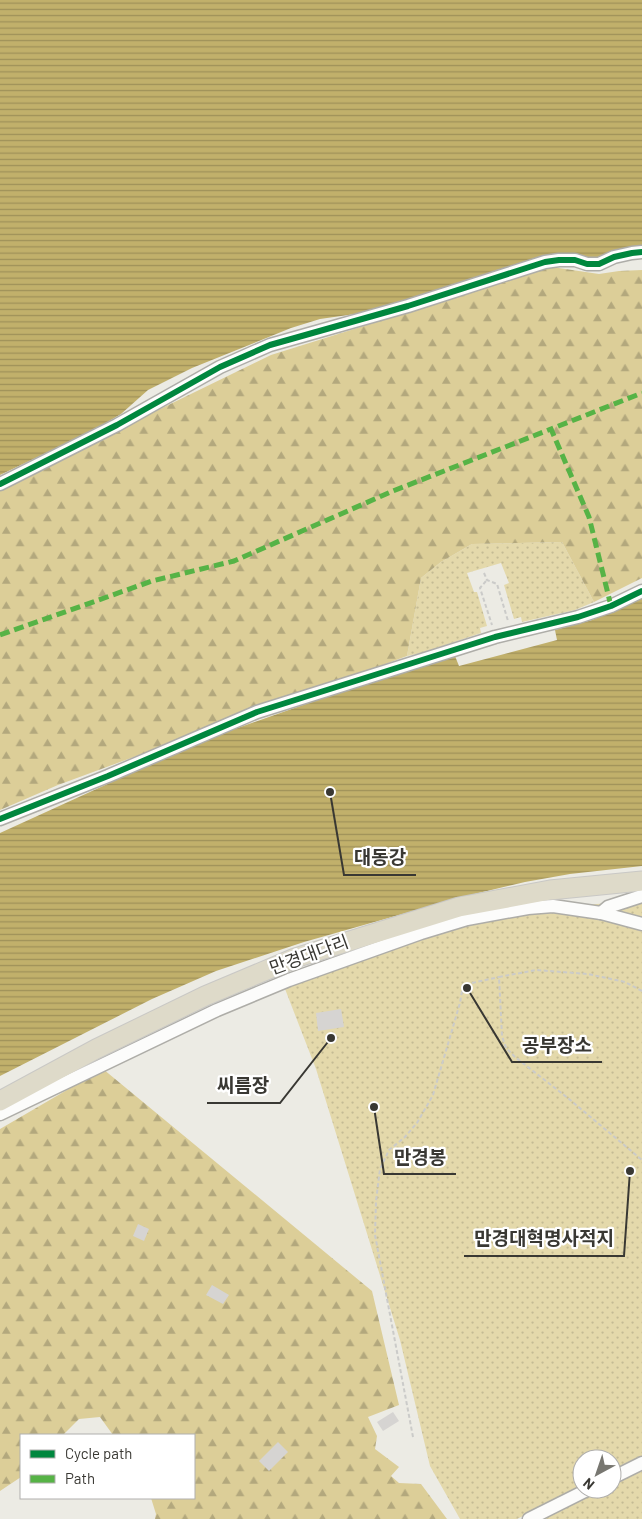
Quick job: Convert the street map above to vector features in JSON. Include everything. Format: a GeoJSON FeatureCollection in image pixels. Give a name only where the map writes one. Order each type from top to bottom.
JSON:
{"type":"FeatureCollection","features":[{"type":"Feature","properties":{"kind":"highway","name":"만경대다리"},"geometry":{"type":"LineString","coordinates":[[0,1101],[96,1049],[205,996],[295,958],[459,907],[550,890],[642,881]]}},
{"type":"Feature","properties":{"kind":"street"},"geometry":{"type":"LineString","coordinates":[[0,484],[117,425],[220,367],[270,346],[408,306],[544,262],[575,260],[587,264],[599,264],[614,257],[642,252]]}},
{"type":"Feature","properties":{"kind":"street"},"geometry":{"type":"LineString","coordinates":[[0,819],[108,776],[257,712],[495,637],[578,617],[612,606],[642,592]]}},
{"type":"Feature","properties":{"kind":"street"},"geometry":{"type":"LineString","coordinates":[[601,913],[608,907],[642,896]]}},
{"type":"Feature","properties":{"kind":"street"},"geometry":{"type":"LineString","coordinates":[[0,1114],[217,1010],[289,980],[421,933],[467,919],[528,908],[553,906],[601,913],[642,924]]}},
{"type":"Feature","properties":{"kind":"street"},"geometry":{"type":"LineString","coordinates":[[622,1473],[642,1463]]}},
{"type":"Feature","properties":{"kind":"street"},"geometry":{"type":"LineString","coordinates":[[529,1519],[572,1498]]}},
{"type":"Feature","properties":{"kind":"path"},"geometry":{"type":"LineString","coordinates":[[484,573],[487,580],[497,584],[508,620]]}},
{"type":"Feature","properties":{"kind":"path"},"geometry":{"type":"LineString","coordinates":[[487,580],[480,588],[491,624]]}},
{"type":"Feature","properties":{"kind":"path"},"geometry":{"type":"LineString","coordinates":[[414,1437],[375,1235],[376,1201],[380,1170],[389,1150],[404,1138],[417,1123],[433,1095],[460,1003],[463,985],[536,970],[588,974],[624,982],[642,991]]}},
{"type":"Feature","properties":{"kind":"path"},"geometry":{"type":"LineString","coordinates":[[499,977],[502,1036],[506,1048],[515,1058],[581,1109],[642,1160]]}},
{"type":"Feature","properties":{"kind":"shaded area"},"geometry":{"type":"Polygon","coordinates":[[[0,0],[642,0],[642,250],[596,261],[572,254],[397,305],[320,319],[291,328],[192,368],[148,390],[121,414],[94,430],[0,475],[0,0]]]}},
{"type":"Feature","properties":{"kind":"shaded area"},"geometry":{"type":"Polygon","coordinates":[[[562,542],[594,602],[575,610],[522,622],[521,617],[514,619],[504,585],[509,583],[501,563],[467,573],[474,592],[477,592],[487,626],[480,628],[481,633],[407,656],[421,578],[441,562],[472,544],[562,542]]]}},
{"type":"Feature","properties":{"kind":"shaded area"},"geometry":{"type":"Polygon","coordinates":[[[642,598],[642,866],[570,874],[525,882],[466,896],[304,942],[216,971],[152,999],[0,1076],[0,833],[206,739],[374,680],[455,656],[459,666],[557,640],[555,630],[592,620],[642,598]]]}},
{"type":"Feature","properties":{"kind":"shaded area"},"geometry":{"type":"Polygon","coordinates":[[[642,900],[642,1457],[622,1467],[622,1449],[572,1449],[572,1492],[517,1519],[460,1519],[430,1466],[400,1340],[316,1069],[280,976],[446,921],[642,900]]]}},
{"type":"Feature","properties":{"kind":"shaded area"},"geometry":{"type":"Polygon","coordinates":[[[642,1469],[642,1519],[541,1519],[582,1499],[622,1499],[622,1479],[642,1469]]]}},
{"type":"Feature","properties":{"kind":"green space"},"geometry":{"type":"Polygon","coordinates":[[[552,267],[599,274],[642,270],[642,578],[594,602],[562,542],[472,544],[441,562],[421,578],[407,656],[58,785],[0,810],[0,487],[271,355],[552,267]]]}},
{"type":"Feature","properties":{"kind":"green space"},"geometry":{"type":"Polygon","coordinates":[[[103,1069],[372,1291],[399,1405],[368,1417],[377,1436],[375,1449],[399,1467],[391,1476],[399,1483],[421,1484],[447,1519],[155,1519],[156,1514],[151,1499],[195,1499],[195,1434],[112,1434],[100,1417],[79,1419],[64,1434],[20,1434],[20,1478],[0,1491],[0,1129],[103,1069]]]}},
{"type":"Feature","properties":{"kind":"building"},"geometry":{"type":"Polygon","coordinates":[[[341,1009],[344,1027],[318,1031],[316,1013],[341,1009]]]}},
{"type":"Feature","properties":{"kind":"building"},"geometry":{"type":"Polygon","coordinates":[[[138,1224],[149,1229],[144,1241],[133,1236],[138,1224]]]}},
{"type":"Feature","properties":{"kind":"building"},"geometry":{"type":"Polygon","coordinates":[[[212,1285],[229,1295],[223,1304],[206,1295],[212,1285]]]}},
{"type":"Feature","properties":{"kind":"building"},"geometry":{"type":"Polygon","coordinates":[[[393,1412],[399,1421],[383,1431],[377,1422],[393,1412]]]}},
{"type":"Feature","properties":{"kind":"building"},"geometry":{"type":"Polygon","coordinates":[[[278,1442],[288,1452],[269,1471],[259,1461],[278,1442]]]}},
{"type":"Feature","properties":{"kind":"marked path"},"geometry":{"type":"LineString","coordinates":[[611,606],[589,517],[551,429],[642,393]]}},
{"type":"Feature","properties":{"kind":"marked path"},"geometry":{"type":"LineString","coordinates":[[0,635],[152,581],[234,561],[393,491],[551,429]]}},
{"type":"Feature","properties":{"kind":"cycle path"},"geometry":{"type":"LineString","coordinates":[[0,484],[117,425],[220,367],[270,345],[408,306],[545,262],[575,260],[587,264],[599,264],[614,257],[642,252]]}},
{"type":"Feature","properties":{"kind":"cycle path"},"geometry":{"type":"LineString","coordinates":[[0,819],[108,776],[257,712],[495,637],[578,617],[611,606],[642,591]]}},
{"type":"Feature","properties":{"kind":"place","name":"대동강"},"geometry":{"type":"Point","coordinates":[330,792]}},
{"type":"Feature","properties":{"kind":"place","name":"공부장소"},"geometry":{"type":"Point","coordinates":[467,988]}},
{"type":"Feature","properties":{"kind":"place","name":"씨름장"},"geometry":{"type":"Point","coordinates":[331,1038]}},
{"type":"Feature","properties":{"kind":"place","name":"만경봉"},"geometry":{"type":"Point","coordinates":[374,1107]}},
{"type":"Feature","properties":{"kind":"place","name":"만경대혁명사적지"},"geometry":{"type":"Point","coordinates":[630,1171]}}]}
